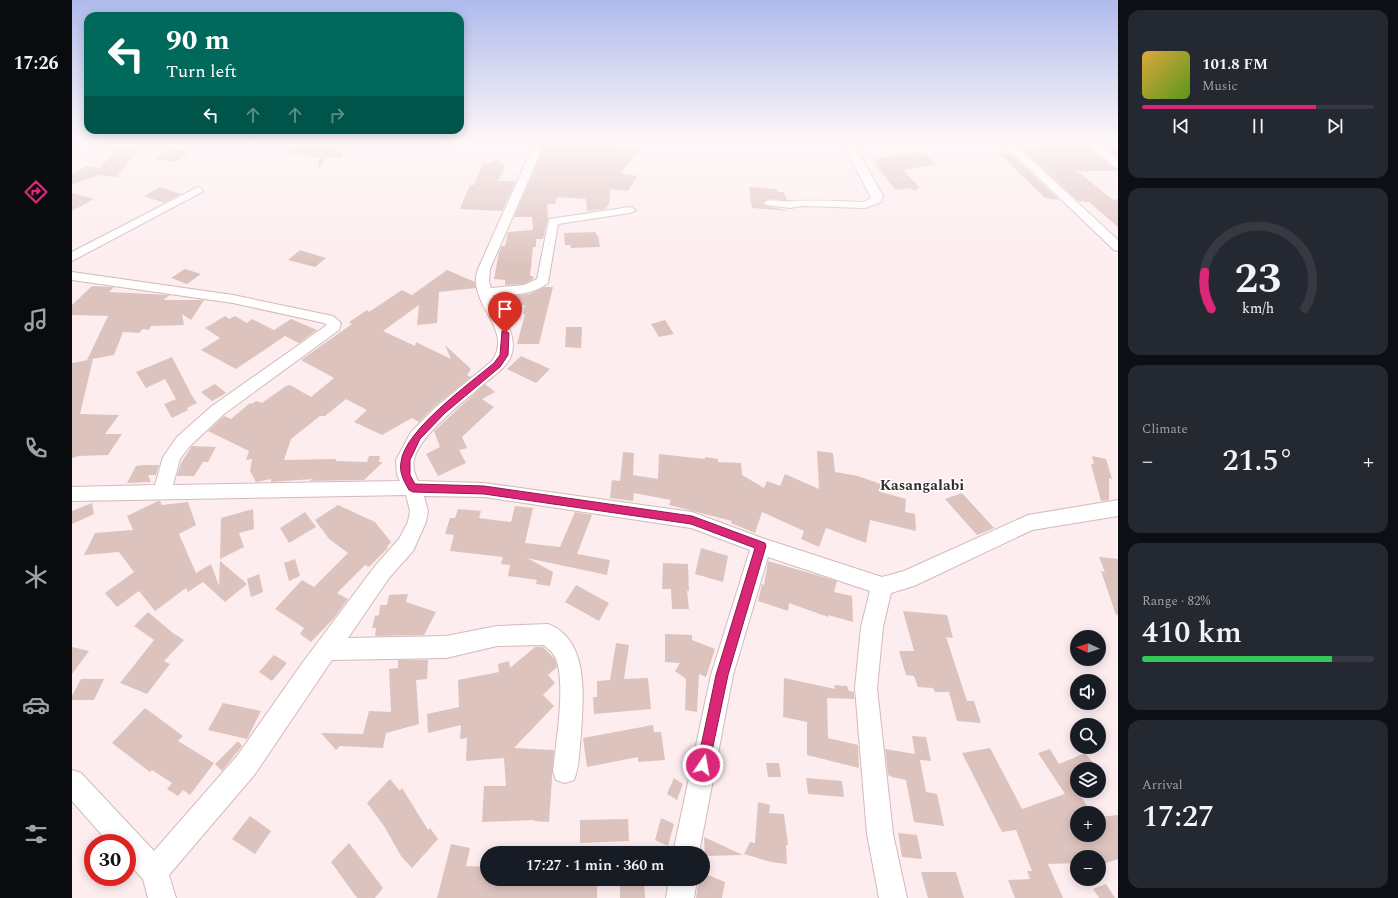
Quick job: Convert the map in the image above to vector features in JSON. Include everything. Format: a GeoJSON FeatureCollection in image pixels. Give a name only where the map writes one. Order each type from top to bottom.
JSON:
{"type":"FeatureCollection","features":[{"type":"Feature","properties":{"kind":"street"},"geometry":{"type":"LineString","coordinates":[[154,871],[246,765],[311,670],[328,649],[382,572],[406,545],[417,522],[420,511],[413,488],[406,475],[405,460],[417,437],[442,411],[497,365],[504,355],[505,333],[482,282],[484,269],[522,182]]}},
{"type":"Feature","properties":{"kind":"street"},"geometry":{"type":"LineString","coordinates":[[770,203],[790,205],[802,203],[865,205],[877,200],[877,196],[869,182]]}},
{"type":"Feature","properties":{"kind":"street"},"geometry":{"type":"LineString","coordinates":[[1049,182],[1118,247]]}},
{"type":"Feature","properties":{"kind":"street"},"geometry":{"type":"LineString","coordinates":[[72,257],[198,190]]}},
{"type":"Feature","properties":{"kind":"street"},"geometry":{"type":"LineString","coordinates":[[486,292],[530,287],[539,284],[543,280],[553,221],[630,210]]}},
{"type":"Feature","properties":{"kind":"street"},"geometry":{"type":"LineString","coordinates":[[72,276],[233,299],[328,320],[334,323],[334,327],[218,410],[182,442],[172,457],[162,492]]}},
{"type":"Feature","properties":{"kind":"street"},"geometry":{"type":"LineString","coordinates":[[72,494],[413,488],[484,490],[692,520],[761,546],[882,586],[908,579],[1018,530],[1028,523],[1118,508]]}},
{"type":"Feature","properties":{"kind":"street"},"geometry":{"type":"LineString","coordinates":[[687,846],[722,675],[761,546]]}},
{"type":"Feature","properties":{"kind":"street"},"geometry":{"type":"LineString","coordinates":[[882,586],[872,627],[866,688],[880,834],[894,898]]}},
{"type":"Feature","properties":{"kind":"street"},"geometry":{"type":"LineString","coordinates":[[328,649],[446,647],[497,636],[548,634],[566,654],[570,672],[570,716],[565,771]]}},
{"type":"Feature","properties":{"kind":"street"},"geometry":{"type":"LineString","coordinates":[[72,782],[119,834]]}},
{"type":"Feature","properties":{"kind":"street"},"geometry":{"type":"LineString","coordinates":[[136,852],[154,871],[162,898]]}},
{"type":"Feature","properties":{"kind":"street"},"geometry":{"type":"LineString","coordinates":[[680,898],[682,886]]}},
{"type":"Feature","properties":{"kind":"building"},"geometry":{"type":"Polygon","coordinates":[[[72,182],[80,182],[72,185],[72,182]]]}},
{"type":"Feature","properties":{"kind":"building"},"geometry":{"type":"Polygon","coordinates":[[[475,182],[516,182],[502,211],[460,209],[470,185],[474,185],[475,182]]]}},
{"type":"Feature","properties":{"kind":"building"},"geometry":{"type":"Polygon","coordinates":[[[529,182],[633,182],[628,191],[610,189],[609,204],[605,209],[587,211],[586,199],[557,197],[555,204],[547,204],[548,218],[543,239],[536,239],[536,247],[533,247],[530,276],[533,276],[533,279],[524,284],[505,285],[505,280],[494,279],[499,252],[502,246],[505,246],[508,232],[533,230],[532,217],[514,217],[529,182]]]}},
{"type":"Feature","properties":{"kind":"building"},"geometry":{"type":"Polygon","coordinates":[[[889,182],[914,182],[919,187],[915,191],[911,188],[896,190],[889,182]]]}},
{"type":"Feature","properties":{"kind":"building"},"geometry":{"type":"Polygon","coordinates":[[[1029,182],[1040,182],[1059,200],[1045,198],[1029,182]]]}},
{"type":"Feature","properties":{"kind":"building"},"geometry":{"type":"Polygon","coordinates":[[[1057,182],[1091,182],[1114,200],[1118,199],[1118,227],[1089,202],[1078,201],[1057,182]]]}},
{"type":"Feature","properties":{"kind":"building"},"geometry":{"type":"Polygon","coordinates":[[[160,187],[181,194],[164,203],[144,196],[160,187]]]}},
{"type":"Feature","properties":{"kind":"building"},"geometry":{"type":"Polygon","coordinates":[[[749,187],[777,189],[778,192],[784,192],[787,200],[769,199],[762,203],[766,206],[791,211],[752,208],[749,187]]]}},
{"type":"Feature","properties":{"kind":"building"},"geometry":{"type":"Polygon","coordinates":[[[72,193],[94,199],[72,211],[72,193]]]}},
{"type":"Feature","properties":{"kind":"building"},"geometry":{"type":"Polygon","coordinates":[[[596,232],[600,247],[571,248],[570,245],[565,245],[564,233],[596,232]]]}},
{"type":"Feature","properties":{"kind":"building"},"geometry":{"type":"Polygon","coordinates":[[[300,250],[326,258],[315,267],[288,260],[300,250]]]}},
{"type":"Feature","properties":{"kind":"building"},"geometry":{"type":"Polygon","coordinates":[[[185,269],[201,274],[187,284],[171,278],[185,269]]]}},
{"type":"Feature","properties":{"kind":"building"},"geometry":{"type":"Polygon","coordinates":[[[447,270],[475,282],[476,288],[439,292],[437,323],[417,325],[419,305],[383,331],[415,346],[416,342],[451,359],[445,345],[471,369],[467,375],[471,377],[435,406],[419,422],[412,418],[382,435],[354,422],[367,410],[346,399],[325,416],[320,416],[291,439],[284,460],[336,459],[336,461],[367,462],[369,456],[380,456],[379,462],[383,462],[364,480],[309,481],[313,479],[271,482],[271,479],[256,482],[250,471],[252,459],[246,460],[249,451],[208,431],[224,416],[231,419],[250,403],[252,404],[256,401],[262,403],[286,386],[290,385],[311,397],[334,378],[301,360],[352,324],[349,322],[367,310],[369,312],[402,290],[412,295],[447,270]]]}},
{"type":"Feature","properties":{"kind":"building"},"geometry":{"type":"Polygon","coordinates":[[[92,286],[114,287],[109,292],[170,295],[163,300],[204,300],[191,320],[182,314],[184,325],[151,326],[149,330],[143,329],[139,333],[123,332],[114,355],[87,360],[108,316],[72,315],[72,305],[92,286]]]}},
{"type":"Feature","properties":{"kind":"building"},"geometry":{"type":"Polygon","coordinates":[[[544,287],[553,287],[539,344],[517,344],[525,314],[523,314],[525,305],[502,305],[503,296],[529,294],[544,287]]]}},
{"type":"Feature","properties":{"kind":"building"},"geometry":{"type":"Polygon","coordinates":[[[225,316],[229,319],[235,316],[247,323],[252,319],[274,330],[291,319],[317,330],[299,343],[285,336],[236,369],[201,350],[220,338],[205,328],[225,316]]]}},
{"type":"Feature","properties":{"kind":"building"},"geometry":{"type":"Polygon","coordinates":[[[665,320],[674,334],[659,337],[651,324],[665,320]]]}},
{"type":"Feature","properties":{"kind":"building"},"geometry":{"type":"Polygon","coordinates":[[[566,327],[582,327],[581,348],[565,347],[566,327]]]}},
{"type":"Feature","properties":{"kind":"building"},"geometry":{"type":"Polygon","coordinates":[[[521,356],[550,369],[536,383],[507,369],[521,356]]]}},
{"type":"Feature","properties":{"kind":"building"},"geometry":{"type":"Polygon","coordinates":[[[172,357],[197,403],[187,408],[188,410],[172,418],[164,404],[176,399],[165,379],[146,388],[136,372],[172,357]]]}},
{"type":"Feature","properties":{"kind":"building"},"geometry":{"type":"Polygon","coordinates":[[[93,359],[80,414],[119,415],[105,434],[122,434],[108,455],[79,456],[72,458],[72,363],[93,359]]]}},
{"type":"Feature","properties":{"kind":"building"},"geometry":{"type":"Polygon","coordinates":[[[215,384],[226,393],[212,401],[201,392],[215,384]]]}},
{"type":"Feature","properties":{"kind":"building"},"geometry":{"type":"Polygon","coordinates":[[[485,384],[495,392],[482,399],[494,407],[462,437],[467,448],[459,450],[466,463],[438,476],[426,454],[440,447],[434,431],[485,384]]]}},
{"type":"Feature","properties":{"kind":"building"},"geometry":{"type":"Polygon","coordinates":[[[192,446],[216,447],[208,462],[203,462],[194,476],[177,476],[181,463],[192,446]]]}},
{"type":"Feature","properties":{"kind":"building"},"geometry":{"type":"Polygon","coordinates":[[[817,451],[833,453],[835,472],[858,476],[883,485],[881,492],[906,499],[905,512],[915,514],[916,531],[870,520],[866,543],[826,528],[819,547],[801,539],[804,531],[762,512],[755,533],[731,523],[732,521],[669,505],[671,500],[634,493],[633,501],[610,498],[612,480],[620,481],[623,452],[634,453],[633,475],[658,479],[659,454],[705,459],[705,457],[718,459],[718,462],[741,463],[742,475],[764,488],[767,481],[780,486],[785,474],[819,489],[817,451]]]}},
{"type":"Feature","properties":{"kind":"building"},"geometry":{"type":"Polygon","coordinates":[[[1092,456],[1106,459],[1112,479],[1109,478],[1109,500],[1101,501],[1091,464],[1094,464],[1092,456]]]}},
{"type":"Feature","properties":{"kind":"building"},"geometry":{"type":"Polygon","coordinates":[[[159,465],[156,475],[148,475],[151,482],[127,483],[136,466],[159,465]]]}},
{"type":"Feature","properties":{"kind":"building"},"geometry":{"type":"Polygon","coordinates":[[[962,493],[994,528],[977,535],[945,499],[962,493]]]}},
{"type":"Feature","properties":{"kind":"building"},"geometry":{"type":"Polygon","coordinates":[[[160,501],[162,505],[188,502],[196,525],[179,534],[196,573],[211,564],[219,586],[220,561],[247,584],[225,602],[203,582],[188,592],[186,588],[155,611],[139,591],[117,607],[105,593],[134,572],[119,552],[84,555],[95,533],[133,530],[127,516],[160,501]]]}},
{"type":"Feature","properties":{"kind":"building"},"geometry":{"type":"Polygon","coordinates":[[[92,503],[94,514],[72,524],[72,511],[92,503]]]}},
{"type":"Feature","properties":{"kind":"building"},"geometry":{"type":"Polygon","coordinates":[[[338,505],[375,522],[391,542],[387,547],[388,548],[369,567],[365,565],[337,593],[348,599],[334,618],[311,642],[300,634],[304,628],[275,609],[302,580],[314,587],[348,553],[329,539],[315,520],[338,505]]]}},
{"type":"Feature","properties":{"kind":"building"},"geometry":{"type":"Polygon","coordinates":[[[515,506],[533,508],[525,543],[560,547],[575,512],[592,515],[577,554],[610,560],[607,575],[527,558],[553,572],[550,586],[536,584],[537,580],[508,576],[510,565],[501,564],[503,557],[450,551],[454,535],[445,534],[450,518],[455,518],[458,509],[481,511],[479,518],[511,522],[515,506]]]}},
{"type":"Feature","properties":{"kind":"building"},"geometry":{"type":"Polygon","coordinates":[[[253,509],[254,529],[239,533],[244,547],[220,559],[221,518],[253,509]]]}},
{"type":"Feature","properties":{"kind":"building"},"geometry":{"type":"Polygon","coordinates":[[[305,512],[316,527],[289,543],[280,528],[305,512]]]}},
{"type":"Feature","properties":{"kind":"building"},"geometry":{"type":"Polygon","coordinates":[[[701,548],[728,556],[723,582],[695,574],[701,548]]]}},
{"type":"Feature","properties":{"kind":"building"},"geometry":{"type":"Polygon","coordinates":[[[1099,557],[1118,559],[1118,614],[1116,615],[1101,571],[1105,572],[1099,557]]]}},
{"type":"Feature","properties":{"kind":"building"},"geometry":{"type":"Polygon","coordinates":[[[295,559],[300,576],[289,581],[284,563],[295,559]]]}},
{"type":"Feature","properties":{"kind":"building"},"geometry":{"type":"Polygon","coordinates":[[[768,561],[837,581],[834,592],[852,596],[853,622],[828,615],[828,617],[789,603],[788,611],[758,601],[762,584],[764,585],[768,561]]]}},
{"type":"Feature","properties":{"kind":"building"},"geometry":{"type":"Polygon","coordinates":[[[663,563],[688,564],[689,591],[687,591],[689,609],[672,609],[671,589],[662,589],[663,563]]]}},
{"type":"Feature","properties":{"kind":"building"},"geometry":{"type":"Polygon","coordinates":[[[259,574],[263,592],[251,597],[247,579],[259,574]]]}},
{"type":"Feature","properties":{"kind":"building"},"geometry":{"type":"Polygon","coordinates":[[[576,585],[609,603],[599,621],[565,602],[576,585]]]}},
{"type":"Feature","properties":{"kind":"building"},"geometry":{"type":"Polygon","coordinates":[[[408,594],[406,602],[436,612],[424,635],[375,636],[376,628],[372,628],[375,616],[379,615],[380,605],[387,605],[389,595],[408,594]]]}},
{"type":"Feature","properties":{"kind":"building"},"geometry":{"type":"Polygon","coordinates":[[[903,611],[947,615],[953,638],[946,637],[967,701],[974,701],[981,723],[957,721],[949,692],[935,692],[933,688],[918,687],[914,676],[906,675],[899,651],[914,651],[903,611]]]}},
{"type":"Feature","properties":{"kind":"building"},"geometry":{"type":"Polygon","coordinates":[[[148,612],[173,633],[184,640],[164,661],[170,664],[147,694],[120,683],[154,640],[134,626],[148,612]]]}},
{"type":"Feature","properties":{"kind":"building"},"geometry":{"type":"Polygon","coordinates":[[[665,634],[692,635],[692,640],[715,649],[706,677],[699,674],[697,712],[685,710],[686,679],[675,671],[680,663],[665,662],[665,634]]]}},
{"type":"Feature","properties":{"kind":"building"},"geometry":{"type":"Polygon","coordinates":[[[616,643],[629,645],[624,679],[648,678],[651,709],[594,714],[593,697],[597,697],[597,681],[610,680],[616,643]]]}},
{"type":"Feature","properties":{"kind":"building"},"geometry":{"type":"Polygon","coordinates":[[[72,647],[89,651],[72,674],[72,647]]]}},
{"type":"Feature","properties":{"kind":"building"},"geometry":{"type":"Polygon","coordinates":[[[535,647],[543,647],[555,659],[557,667],[548,675],[555,683],[543,695],[554,706],[514,748],[554,750],[549,822],[534,820],[482,822],[484,786],[506,786],[504,758],[466,761],[467,738],[460,739],[461,725],[428,733],[427,714],[459,707],[458,680],[499,672],[498,664],[509,661],[510,668],[535,647]]]}},
{"type":"Feature","properties":{"kind":"building"},"geometry":{"type":"Polygon","coordinates":[[[274,655],[287,663],[272,681],[259,672],[274,655]]]}},
{"type":"Feature","properties":{"kind":"building"},"geometry":{"type":"Polygon","coordinates":[[[398,660],[428,660],[427,679],[416,680],[419,724],[386,733],[383,748],[340,746],[336,750],[321,733],[363,734],[369,711],[391,712],[389,669],[398,668],[398,660]]]}},
{"type":"Feature","properties":{"kind":"building"},"geometry":{"type":"Polygon","coordinates":[[[784,678],[835,689],[834,685],[847,686],[849,691],[854,692],[854,699],[827,698],[828,738],[858,745],[859,768],[807,755],[807,722],[783,717],[784,678]]]}},
{"type":"Feature","properties":{"kind":"building"},"geometry":{"type":"Polygon","coordinates":[[[81,679],[104,679],[94,700],[72,700],[72,696],[81,679]]]}},
{"type":"Feature","properties":{"kind":"building"},"geometry":{"type":"Polygon","coordinates":[[[223,703],[261,711],[247,739],[208,730],[223,703]]]}},
{"type":"Feature","properties":{"kind":"building"},"geometry":{"type":"Polygon","coordinates":[[[145,708],[183,736],[178,741],[214,763],[190,795],[183,790],[178,796],[167,789],[172,783],[152,770],[150,772],[112,743],[145,708]]]}},
{"type":"Feature","properties":{"kind":"building"},"geometry":{"type":"Polygon","coordinates":[[[653,725],[654,732],[661,732],[665,760],[638,762],[638,757],[587,767],[583,738],[653,725]]]}},
{"type":"Feature","properties":{"kind":"building"},"geometry":{"type":"Polygon","coordinates":[[[912,736],[926,737],[931,761],[920,760],[926,792],[937,794],[944,826],[914,822],[906,780],[888,775],[885,749],[915,754],[912,736]]]}},
{"type":"Feature","properties":{"kind":"building"},"geometry":{"type":"Polygon","coordinates":[[[238,741],[242,746],[222,771],[215,764],[238,741]]]}},
{"type":"Feature","properties":{"kind":"building"},"geometry":{"type":"Polygon","coordinates":[[[990,748],[1022,809],[1065,794],[1038,753],[1050,749],[1059,764],[1086,754],[1092,762],[1070,762],[1070,798],[1082,798],[1087,806],[1070,806],[1070,842],[1106,842],[1106,816],[1118,815],[1118,859],[1106,863],[1106,850],[1070,850],[1070,863],[1048,864],[1063,898],[1015,898],[1008,880],[1030,879],[1027,871],[1032,871],[1016,830],[1002,832],[962,753],[990,748]]]}},
{"type":"Feature","properties":{"kind":"building"},"geometry":{"type":"Polygon","coordinates":[[[766,763],[779,763],[781,777],[768,777],[766,763]]]}},
{"type":"Feature","properties":{"kind":"building"},"geometry":{"type":"Polygon","coordinates":[[[674,778],[683,784],[677,800],[667,794],[674,778]]]}},
{"type":"Feature","properties":{"kind":"building"},"geometry":{"type":"Polygon","coordinates":[[[806,778],[842,781],[844,797],[808,794],[806,778]]]}},
{"type":"Feature","properties":{"kind":"building"},"geometry":{"type":"Polygon","coordinates":[[[390,779],[400,791],[402,788],[428,830],[430,828],[438,839],[412,868],[401,856],[384,826],[367,803],[390,779]]]}},
{"type":"Feature","properties":{"kind":"building"},"geometry":{"type":"Polygon","coordinates":[[[758,802],[770,805],[769,813],[784,814],[788,845],[786,845],[787,864],[771,862],[744,854],[750,842],[755,843],[758,802]]]}},
{"type":"Feature","properties":{"kind":"building"},"geometry":{"type":"Polygon","coordinates":[[[250,816],[271,831],[255,854],[232,839],[250,816]]]}},
{"type":"Feature","properties":{"kind":"building"},"geometry":{"type":"Polygon","coordinates":[[[661,818],[674,824],[668,846],[655,840],[661,818]]]}},
{"type":"Feature","properties":{"kind":"building"},"geometry":{"type":"Polygon","coordinates":[[[628,819],[629,841],[580,843],[580,820],[628,819]]]}},
{"type":"Feature","properties":{"kind":"building"},"geometry":{"type":"Polygon","coordinates":[[[898,833],[917,835],[922,859],[902,857],[898,833]]]}},
{"type":"Feature","properties":{"kind":"building"},"geometry":{"type":"Polygon","coordinates":[[[704,837],[743,855],[710,856],[710,846],[704,846],[704,837]]]}},
{"type":"Feature","properties":{"kind":"building"},"geometry":{"type":"Polygon","coordinates":[[[349,843],[383,888],[375,898],[357,898],[331,862],[349,843]]]}},
{"type":"Feature","properties":{"kind":"building"},"geometry":{"type":"Polygon","coordinates":[[[451,844],[470,848],[466,866],[480,867],[480,886],[597,886],[597,898],[437,898],[451,844]]]}},
{"type":"Feature","properties":{"kind":"building"},"geometry":{"type":"Polygon","coordinates":[[[921,872],[956,872],[964,898],[928,898],[921,872]]]}},
{"type":"Feature","properties":{"kind":"building"},"geometry":{"type":"Polygon","coordinates":[[[710,876],[725,882],[722,898],[696,898],[698,886],[710,886],[710,876]]]}},
{"type":"Feature","properties":{"kind":"building"},"geometry":{"type":"Polygon","coordinates":[[[1106,884],[1115,898],[1099,898],[1093,889],[1106,886],[1106,884]]]}},
{"type":"Feature","properties":{"kind":"building"},"geometry":{"type":"Polygon","coordinates":[[[620,886],[644,886],[645,898],[620,898],[620,886]]]}},
{"type":"Feature","properties":{"kind":"district","name":"Kasangalabi"},"geometry":{"type":"Point","coordinates":[922,485]}},
{"type":"Feature","properties":{"kind":"route"},"geometry":{"type":"LineString","coordinates":[[505,333],[506,346],[504,355],[497,365],[475,385],[442,411],[417,437],[405,460],[406,475],[413,488],[484,490],[544,500],[692,520],[761,546],[722,675],[703,765]]}}]}
